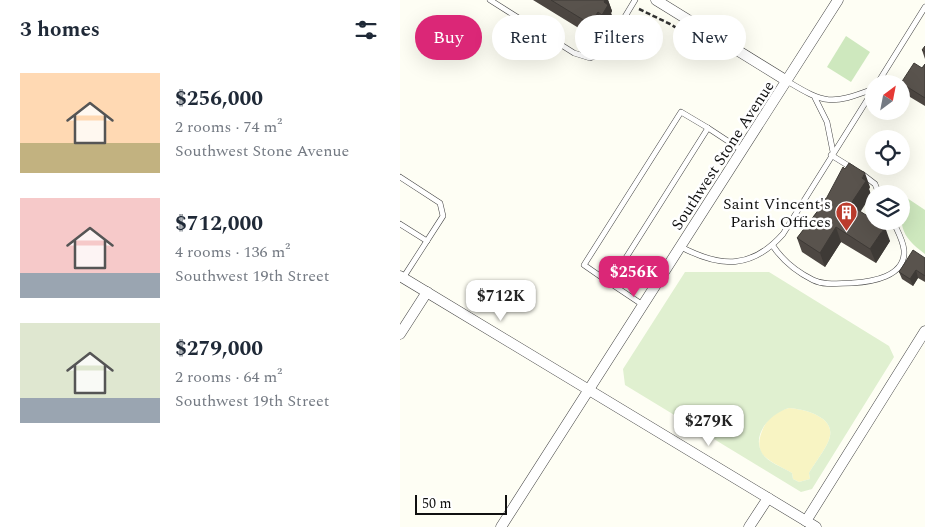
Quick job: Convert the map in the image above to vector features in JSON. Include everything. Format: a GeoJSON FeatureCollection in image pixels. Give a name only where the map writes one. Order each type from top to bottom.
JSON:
{"type":"FeatureCollection","features":[{"type":"Feature","properties":{"kind":"street"},"geometry":{"type":"LineString","coordinates":[[656,0],[787,82]]}},
{"type":"Feature","properties":{"kind":"street","name":"Southwest Stone Avenue"},"geometry":{"type":"LineString","coordinates":[[501,527],[838,0]]}},
{"type":"Feature","properties":{"kind":"street"},"geometry":{"type":"LineString","coordinates":[[402,277],[816,527]]}},
{"type":"Feature","properties":{"kind":"street"},"geometry":{"type":"LineString","coordinates":[[400,334],[427,292]]}},
{"type":"Feature","properties":{"kind":"street"},"geometry":{"type":"LineString","coordinates":[[806,521],[925,331]]}},
{"type":"Feature","properties":{"kind":"street"},"geometry":{"type":"LineString","coordinates":[[749,527],[768,498]]}},
{"type":"Feature","properties":{"kind":"lane"},"geometry":{"type":"LineString","coordinates":[[490,0],[574,53],[590,58],[603,53],[633,2]]}},
{"type":"Feature","properties":{"kind":"lane"},"geometry":{"type":"LineString","coordinates":[[883,75],[925,7]]}},
{"type":"Feature","properties":{"kind":"lane"},"geometry":{"type":"LineString","coordinates":[[787,82],[815,98],[840,100],[865,92]]}},
{"type":"Feature","properties":{"kind":"lane"},"geometry":{"type":"LineString","coordinates":[[815,98],[827,122],[832,153],[871,181],[873,185]]}},
{"type":"Feature","properties":{"kind":"lane"},"geometry":{"type":"LineString","coordinates":[[681,247],[704,258],[725,262],[762,254],[784,234],[832,153],[865,103]]}},
{"type":"Feature","properties":{"kind":"lane"},"geometry":{"type":"LineString","coordinates":[[643,306],[584,265],[681,112],[743,151]]}},
{"type":"Feature","properties":{"kind":"lane"},"geometry":{"type":"LineString","coordinates":[[610,283],[708,128]]}},
{"type":"Feature","properties":{"kind":"lane"},"geometry":{"type":"LineString","coordinates":[[400,177],[440,203],[443,216],[402,277]]}},
{"type":"Feature","properties":{"kind":"lane"},"geometry":{"type":"LineString","coordinates":[[400,224],[427,241]]}},
{"type":"Feature","properties":{"kind":"lane"},"geometry":{"type":"LineString","coordinates":[[772,246],[788,263],[814,280],[826,284],[868,282],[883,278],[893,272],[904,256],[902,240],[897,230]]}},
{"type":"Feature","properties":{"kind":"path"},"geometry":{"type":"LineString","coordinates":[[633,2],[673,26]]}},
{"type":"Feature","properties":{"kind":"green space"},"geometry":{"type":"Polygon","coordinates":[[[846,36],[870,52],[851,82],[827,67],[846,36]]]}},
{"type":"Feature","properties":{"kind":"green space"},"geometry":{"type":"Polygon","coordinates":[[[910,200],[925,210],[925,254],[910,241],[904,230],[910,230],[910,200]]]}},
{"type":"Feature","properties":{"kind":"green space"},"geometry":{"type":"Polygon","coordinates":[[[685,272],[769,272],[889,346],[894,357],[812,489],[801,492],[625,385],[623,369],[685,272]],[[789,408],[770,419],[761,432],[759,446],[764,456],[792,473],[793,479],[799,482],[810,479],[809,473],[827,444],[830,429],[827,423],[816,415],[789,408]]]}},
{"type":"Feature","properties":{"kind":"sand"},"geometry":{"type":"Polygon","coordinates":[[[789,408],[816,415],[827,423],[830,429],[827,444],[809,473],[810,479],[799,482],[793,479],[792,473],[764,456],[759,445],[765,425],[773,414],[789,408]]]}},
{"type":"Feature","properties":{"kind":"building"},"geometry":{"type":"Polygon","coordinates":[[[551,0],[605,0],[604,2],[608,5],[602,15],[598,12],[596,15],[575,15],[551,0]]]}},
{"type":"Feature","properties":{"kind":"building"},"geometry":{"type":"Polygon","coordinates":[[[914,63],[922,68],[925,64],[925,98],[910,89],[910,75],[906,75],[914,63]]]}},
{"type":"Feature","properties":{"kind":"building"},"geometry":{"type":"Polygon","coordinates":[[[849,163],[865,173],[862,178],[866,181],[850,205],[865,214],[865,230],[883,230],[870,249],[836,227],[820,253],[797,238],[820,208],[818,206],[823,197],[826,199],[843,167],[845,169],[849,163]]]}},
{"type":"Feature","properties":{"kind":"building"},"geometry":{"type":"Polygon","coordinates":[[[913,250],[925,258],[925,276],[916,270],[910,279],[899,272],[913,250]]]}},
{"type":"Feature","properties":{"kind":"place","name":"Saint Vincent's Parish Offices"},"geometry":{"type":"Point","coordinates":[847,231]}}]}
